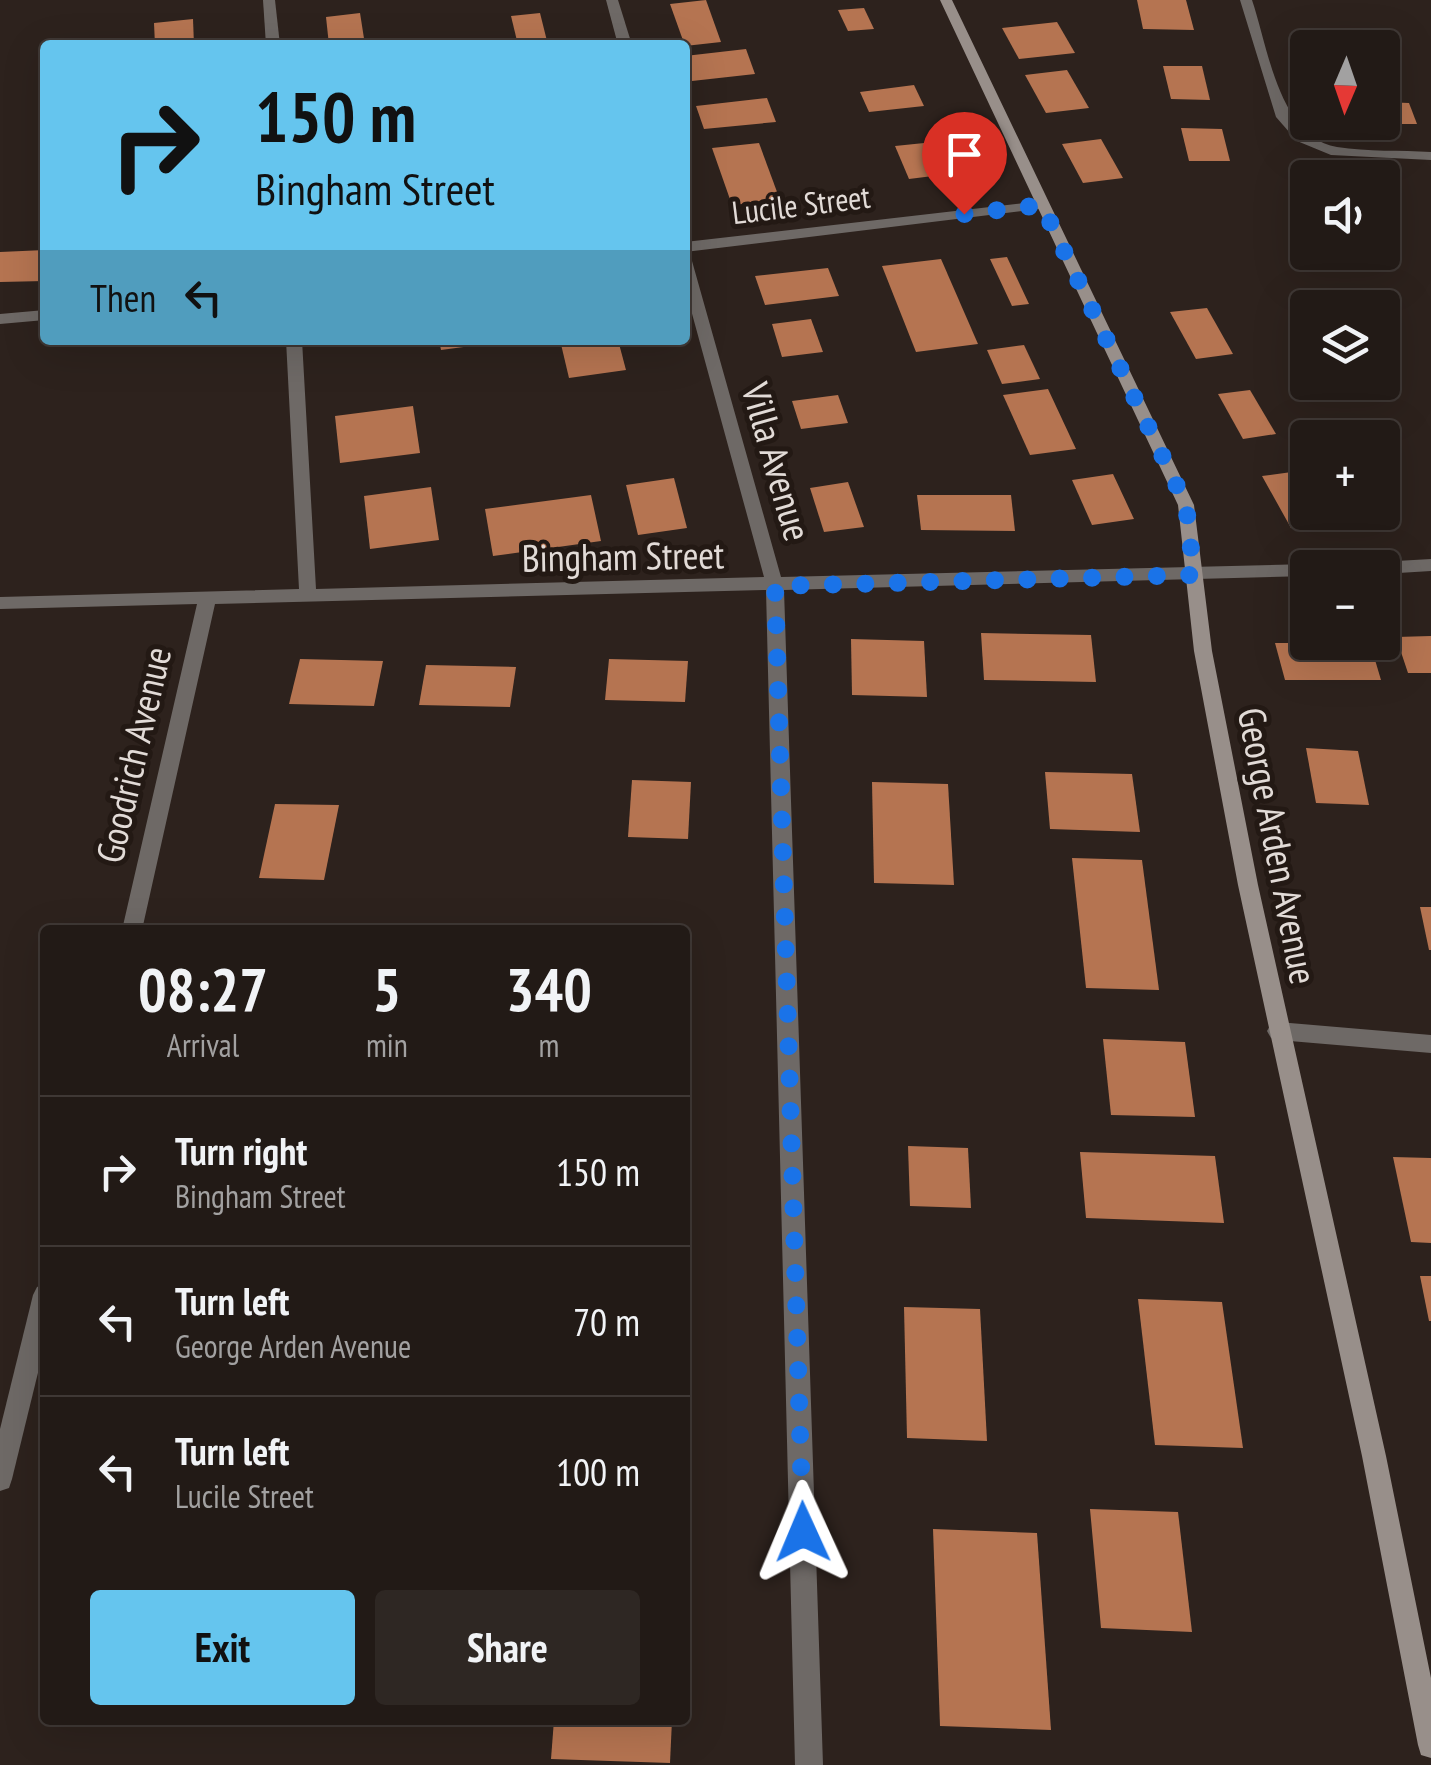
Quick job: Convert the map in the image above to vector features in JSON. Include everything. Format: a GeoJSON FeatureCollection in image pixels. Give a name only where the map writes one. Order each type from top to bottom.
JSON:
{"type":"FeatureCollection","features":[{"type":"Feature","properties":{"kind":"street"},"geometry":{"type":"LineString","coordinates":[[270,0],[273,40]]}},
{"type":"Feature","properties":{"kind":"street"},"geometry":{"type":"LineString","coordinates":[[612,0],[624,40]]}},
{"type":"Feature","properties":{"kind":"street","name":"George Arden Avenue"},"geometry":{"type":"LineString","coordinates":[[946,0],[1186,505],[1203,651],[1278,1031],[1374,1456],[1431,1745]]}},
{"type":"Feature","properties":{"kind":"street"},"geometry":{"type":"LineString","coordinates":[[1246,0],[1283,117],[1302,138],[1331,151],[1431,156]]}},
{"type":"Feature","properties":{"kind":"street","name":"Lucile Street"},"geometry":{"type":"LineString","coordinates":[[690,245],[1042,205]]}},
{"type":"Feature","properties":{"kind":"street","name":"Villa Avenue"},"geometry":{"type":"LineString","coordinates":[[690,279],[775,586],[809,1765]]}},
{"type":"Feature","properties":{"kind":"street"},"geometry":{"type":"LineString","coordinates":[[0,320],[40,316]]}},
{"type":"Feature","properties":{"kind":"street"},"geometry":{"type":"LineString","coordinates":[[294,345],[308,596]]}},
{"type":"Feature","properties":{"kind":"street"},"geometry":{"type":"LineString","coordinates":[[1400,567],[1431,566]]}},
{"type":"Feature","properties":{"kind":"street","name":"Bingham Street"},"geometry":{"type":"LineString","coordinates":[[0,602],[1290,571]]}},
{"type":"Feature","properties":{"kind":"street","name":"Goodrich Avenue"},"geometry":{"type":"LineString","coordinates":[[133,925],[208,597]]}},
{"type":"Feature","properties":{"kind":"street"},"geometry":{"type":"LineString","coordinates":[[1278,1031],[1431,1044]]}},
{"type":"Feature","properties":{"kind":"street"},"geometry":{"type":"LineString","coordinates":[[0,1479],[40,1316]]}},
{"type":"Feature","properties":{"kind":"building"},"geometry":{"type":"Polygon","coordinates":[[[706,0],[721,42],[690,45],[690,40],[683,40],[670,4],[706,0]]]}},
{"type":"Feature","properties":{"kind":"building"},"geometry":{"type":"Polygon","coordinates":[[[1137,0],[1186,0],[1194,30],[1143,29],[1137,0]]]}},
{"type":"Feature","properties":{"kind":"building"},"geometry":{"type":"Polygon","coordinates":[[[864,8],[874,29],[848,31],[838,10],[864,8]]]}},
{"type":"Feature","properties":{"kind":"building"},"geometry":{"type":"Polygon","coordinates":[[[360,13],[364,40],[328,40],[326,17],[360,13]]]}},
{"type":"Feature","properties":{"kind":"building"},"geometry":{"type":"Polygon","coordinates":[[[540,13],[547,40],[517,40],[511,16],[540,13]]]}},
{"type":"Feature","properties":{"kind":"building"},"geometry":{"type":"Polygon","coordinates":[[[193,19],[194,40],[155,40],[154,23],[193,19]]]}},
{"type":"Feature","properties":{"kind":"building"},"geometry":{"type":"Polygon","coordinates":[[[1057,22],[1075,53],[1019,59],[1002,28],[1057,22]]]}},
{"type":"Feature","properties":{"kind":"building"},"geometry":{"type":"Polygon","coordinates":[[[746,49],[755,74],[692,81],[690,55],[746,49]]]}},
{"type":"Feature","properties":{"kind":"building"},"geometry":{"type":"Polygon","coordinates":[[[1163,66],[1202,66],[1210,100],[1171,99],[1163,66]]]}},
{"type":"Feature","properties":{"kind":"building"},"geometry":{"type":"Polygon","coordinates":[[[1067,70],[1089,108],[1046,113],[1025,75],[1067,70]]]}},
{"type":"Feature","properties":{"kind":"building"},"geometry":{"type":"Polygon","coordinates":[[[914,85],[924,106],[869,112],[860,92],[914,85]]]}},
{"type":"Feature","properties":{"kind":"building"},"geometry":{"type":"Polygon","coordinates":[[[767,98],[776,122],[704,129],[696,106],[767,98]]]}},
{"type":"Feature","properties":{"kind":"building"},"geometry":{"type":"Polygon","coordinates":[[[1400,103],[1409,103],[1417,124],[1400,124],[1400,103]]]}},
{"type":"Feature","properties":{"kind":"building"},"geometry":{"type":"Polygon","coordinates":[[[1181,128],[1222,129],[1230,161],[1189,161],[1181,128]]]}},
{"type":"Feature","properties":{"kind":"building"},"geometry":{"type":"Polygon","coordinates":[[[1101,139],[1123,178],[1083,183],[1062,144],[1101,139]]]}},
{"type":"Feature","properties":{"kind":"building"},"geometry":{"type":"Polygon","coordinates":[[[934,142],[949,174],[909,179],[895,146],[934,142]]]}},
{"type":"Feature","properties":{"kind":"building"},"geometry":{"type":"Polygon","coordinates":[[[759,143],[780,200],[732,205],[712,148],[759,143]]]}},
{"type":"Feature","properties":{"kind":"building"},"geometry":{"type":"Polygon","coordinates":[[[40,250],[40,281],[0,282],[0,252],[40,250]]]}},
{"type":"Feature","properties":{"kind":"building"},"geometry":{"type":"Polygon","coordinates":[[[1007,257],[1029,304],[1012,306],[990,259],[1007,257]]]}},
{"type":"Feature","properties":{"kind":"building"},"geometry":{"type":"Polygon","coordinates":[[[941,259],[978,344],[916,352],[882,266],[941,259]]]}},
{"type":"Feature","properties":{"kind":"building"},"geometry":{"type":"Polygon","coordinates":[[[828,268],[839,296],[765,305],[755,276],[828,268]]]}},
{"type":"Feature","properties":{"kind":"building"},"geometry":{"type":"Polygon","coordinates":[[[1207,308],[1233,354],[1196,359],[1170,312],[1207,308]]]}},
{"type":"Feature","properties":{"kind":"building"},"geometry":{"type":"Polygon","coordinates":[[[811,319],[823,352],[782,357],[772,324],[811,319]]]}},
{"type":"Feature","properties":{"kind":"building"},"geometry":{"type":"Polygon","coordinates":[[[440,345],[478,345],[441,350],[440,345]]]}},
{"type":"Feature","properties":{"kind":"building"},"geometry":{"type":"Polygon","coordinates":[[[561,345],[619,345],[626,370],[569,378],[561,345]]]}},
{"type":"Feature","properties":{"kind":"building"},"geometry":{"type":"Polygon","coordinates":[[[1024,345],[1040,379],[1002,384],[987,350],[1024,345]]]}},
{"type":"Feature","properties":{"kind":"building"},"geometry":{"type":"Polygon","coordinates":[[[1048,389],[1076,449],[1030,455],[1003,395],[1048,389]]]}},
{"type":"Feature","properties":{"kind":"building"},"geometry":{"type":"Polygon","coordinates":[[[1250,390],[1276,434],[1243,439],[1218,394],[1250,390]]]}},
{"type":"Feature","properties":{"kind":"building"},"geometry":{"type":"Polygon","coordinates":[[[838,395],[848,423],[801,429],[792,401],[838,395]]]}},
{"type":"Feature","properties":{"kind":"building"},"geometry":{"type":"Polygon","coordinates":[[[413,406],[420,453],[340,463],[335,416],[413,406]]]}},
{"type":"Feature","properties":{"kind":"building"},"geometry":{"type":"Polygon","coordinates":[[[1290,472],[1290,526],[1262,476],[1290,472]]]}},
{"type":"Feature","properties":{"kind":"building"},"geometry":{"type":"Polygon","coordinates":[[[1113,474],[1134,519],[1092,525],[1072,480],[1113,474]]]}},
{"type":"Feature","properties":{"kind":"building"},"geometry":{"type":"Polygon","coordinates":[[[674,478],[687,528],[638,535],[626,485],[674,478]]]}},
{"type":"Feature","properties":{"kind":"building"},"geometry":{"type":"Polygon","coordinates":[[[848,482],[864,527],[824,532],[810,488],[848,482]]]}},
{"type":"Feature","properties":{"kind":"building"},"geometry":{"type":"Polygon","coordinates":[[[431,487],[439,540],[370,549],[364,496],[431,487]]]}},
{"type":"Feature","properties":{"kind":"building"},"geometry":{"type":"Polygon","coordinates":[[[591,495],[601,541],[493,556],[485,509],[591,495]]]}},
{"type":"Feature","properties":{"kind":"building"},"geometry":{"type":"Polygon","coordinates":[[[917,495],[1011,495],[1015,531],[921,530],[917,495]]]}},
{"type":"Feature","properties":{"kind":"building"},"geometry":{"type":"Polygon","coordinates":[[[981,633],[1091,635],[1096,682],[984,680],[981,633]]]}},
{"type":"Feature","properties":{"kind":"building"},"geometry":{"type":"Polygon","coordinates":[[[1431,636],[1431,673],[1408,673],[1400,637],[1431,636]]]}},
{"type":"Feature","properties":{"kind":"building"},"geometry":{"type":"Polygon","coordinates":[[[851,639],[924,641],[927,697],[852,695],[851,639]]]}},
{"type":"Feature","properties":{"kind":"building"},"geometry":{"type":"Polygon","coordinates":[[[1275,643],[1290,643],[1290,660],[1375,660],[1381,680],[1285,680],[1275,643]]]}},
{"type":"Feature","properties":{"kind":"building"},"geometry":{"type":"Polygon","coordinates":[[[300,659],[383,661],[374,706],[289,704],[300,659]]]}},
{"type":"Feature","properties":{"kind":"building"},"geometry":{"type":"Polygon","coordinates":[[[609,659],[688,661],[685,702],[605,700],[609,659]]]}},
{"type":"Feature","properties":{"kind":"building"},"geometry":{"type":"Polygon","coordinates":[[[426,665],[516,667],[510,707],[419,705],[426,665]]]}},
{"type":"Feature","properties":{"kind":"building"},"geometry":{"type":"Polygon","coordinates":[[[1306,748],[1358,751],[1369,805],[1316,803],[1306,748]]]}},
{"type":"Feature","properties":{"kind":"building"},"geometry":{"type":"Polygon","coordinates":[[[1045,772],[1132,774],[1140,832],[1050,829],[1045,772]]]}},
{"type":"Feature","properties":{"kind":"building"},"geometry":{"type":"Polygon","coordinates":[[[632,780],[691,782],[688,839],[628,837],[632,780]]]}},
{"type":"Feature","properties":{"kind":"building"},"geometry":{"type":"Polygon","coordinates":[[[872,782],[948,784],[954,885],[874,883],[872,782]]]}},
{"type":"Feature","properties":{"kind":"building"},"geometry":{"type":"Polygon","coordinates":[[[275,804],[339,805],[324,880],[259,878],[275,804]]]}},
{"type":"Feature","properties":{"kind":"building"},"geometry":{"type":"Polygon","coordinates":[[[1072,858],[1142,860],[1159,990],[1086,988],[1072,858]]]}},
{"type":"Feature","properties":{"kind":"building"},"geometry":{"type":"Polygon","coordinates":[[[1420,907],[1431,907],[1431,950],[1429,950],[1420,907]]]}},
{"type":"Feature","properties":{"kind":"building"},"geometry":{"type":"Polygon","coordinates":[[[1103,1039],[1185,1042],[1195,1117],[1111,1115],[1103,1039]]]}},
{"type":"Feature","properties":{"kind":"building"},"geometry":{"type":"Polygon","coordinates":[[[908,1146],[968,1148],[971,1208],[910,1206],[908,1146]]]}},
{"type":"Feature","properties":{"kind":"building"},"geometry":{"type":"Polygon","coordinates":[[[1080,1152],[1215,1156],[1224,1223],[1086,1218],[1080,1152]]]}},
{"type":"Feature","properties":{"kind":"building"},"geometry":{"type":"Polygon","coordinates":[[[1393,1157],[1431,1158],[1431,1243],[1411,1242],[1393,1157]]]}},
{"type":"Feature","properties":{"kind":"building"},"geometry":{"type":"Polygon","coordinates":[[[1420,1276],[1431,1276],[1431,1321],[1429,1321],[1420,1276]]]}},
{"type":"Feature","properties":{"kind":"building"},"geometry":{"type":"Polygon","coordinates":[[[1138,1299],[1222,1302],[1243,1448],[1155,1445],[1138,1299]]]}},
{"type":"Feature","properties":{"kind":"building"},"geometry":{"type":"Polygon","coordinates":[[[904,1307],[980,1309],[987,1441],[907,1438],[904,1307]]]}},
{"type":"Feature","properties":{"kind":"building"},"geometry":{"type":"Polygon","coordinates":[[[1090,1509],[1178,1512],[1192,1632],[1101,1628],[1090,1509]]]}},
{"type":"Feature","properties":{"kind":"building"},"geometry":{"type":"Polygon","coordinates":[[[933,1529],[1037,1533],[1051,1730],[940,1726],[933,1529]]]}},
{"type":"Feature","properties":{"kind":"building"},"geometry":{"type":"Polygon","coordinates":[[[554,1725],[672,1725],[670,1763],[551,1759],[554,1725]]]}},
{"type":"Feature","properties":{"kind":"route"},"geometry":{"type":"LineString","coordinates":[[803,1532],[775,586],[1194,575],[1186,505],[1042,205],[964,214]]}}]}
